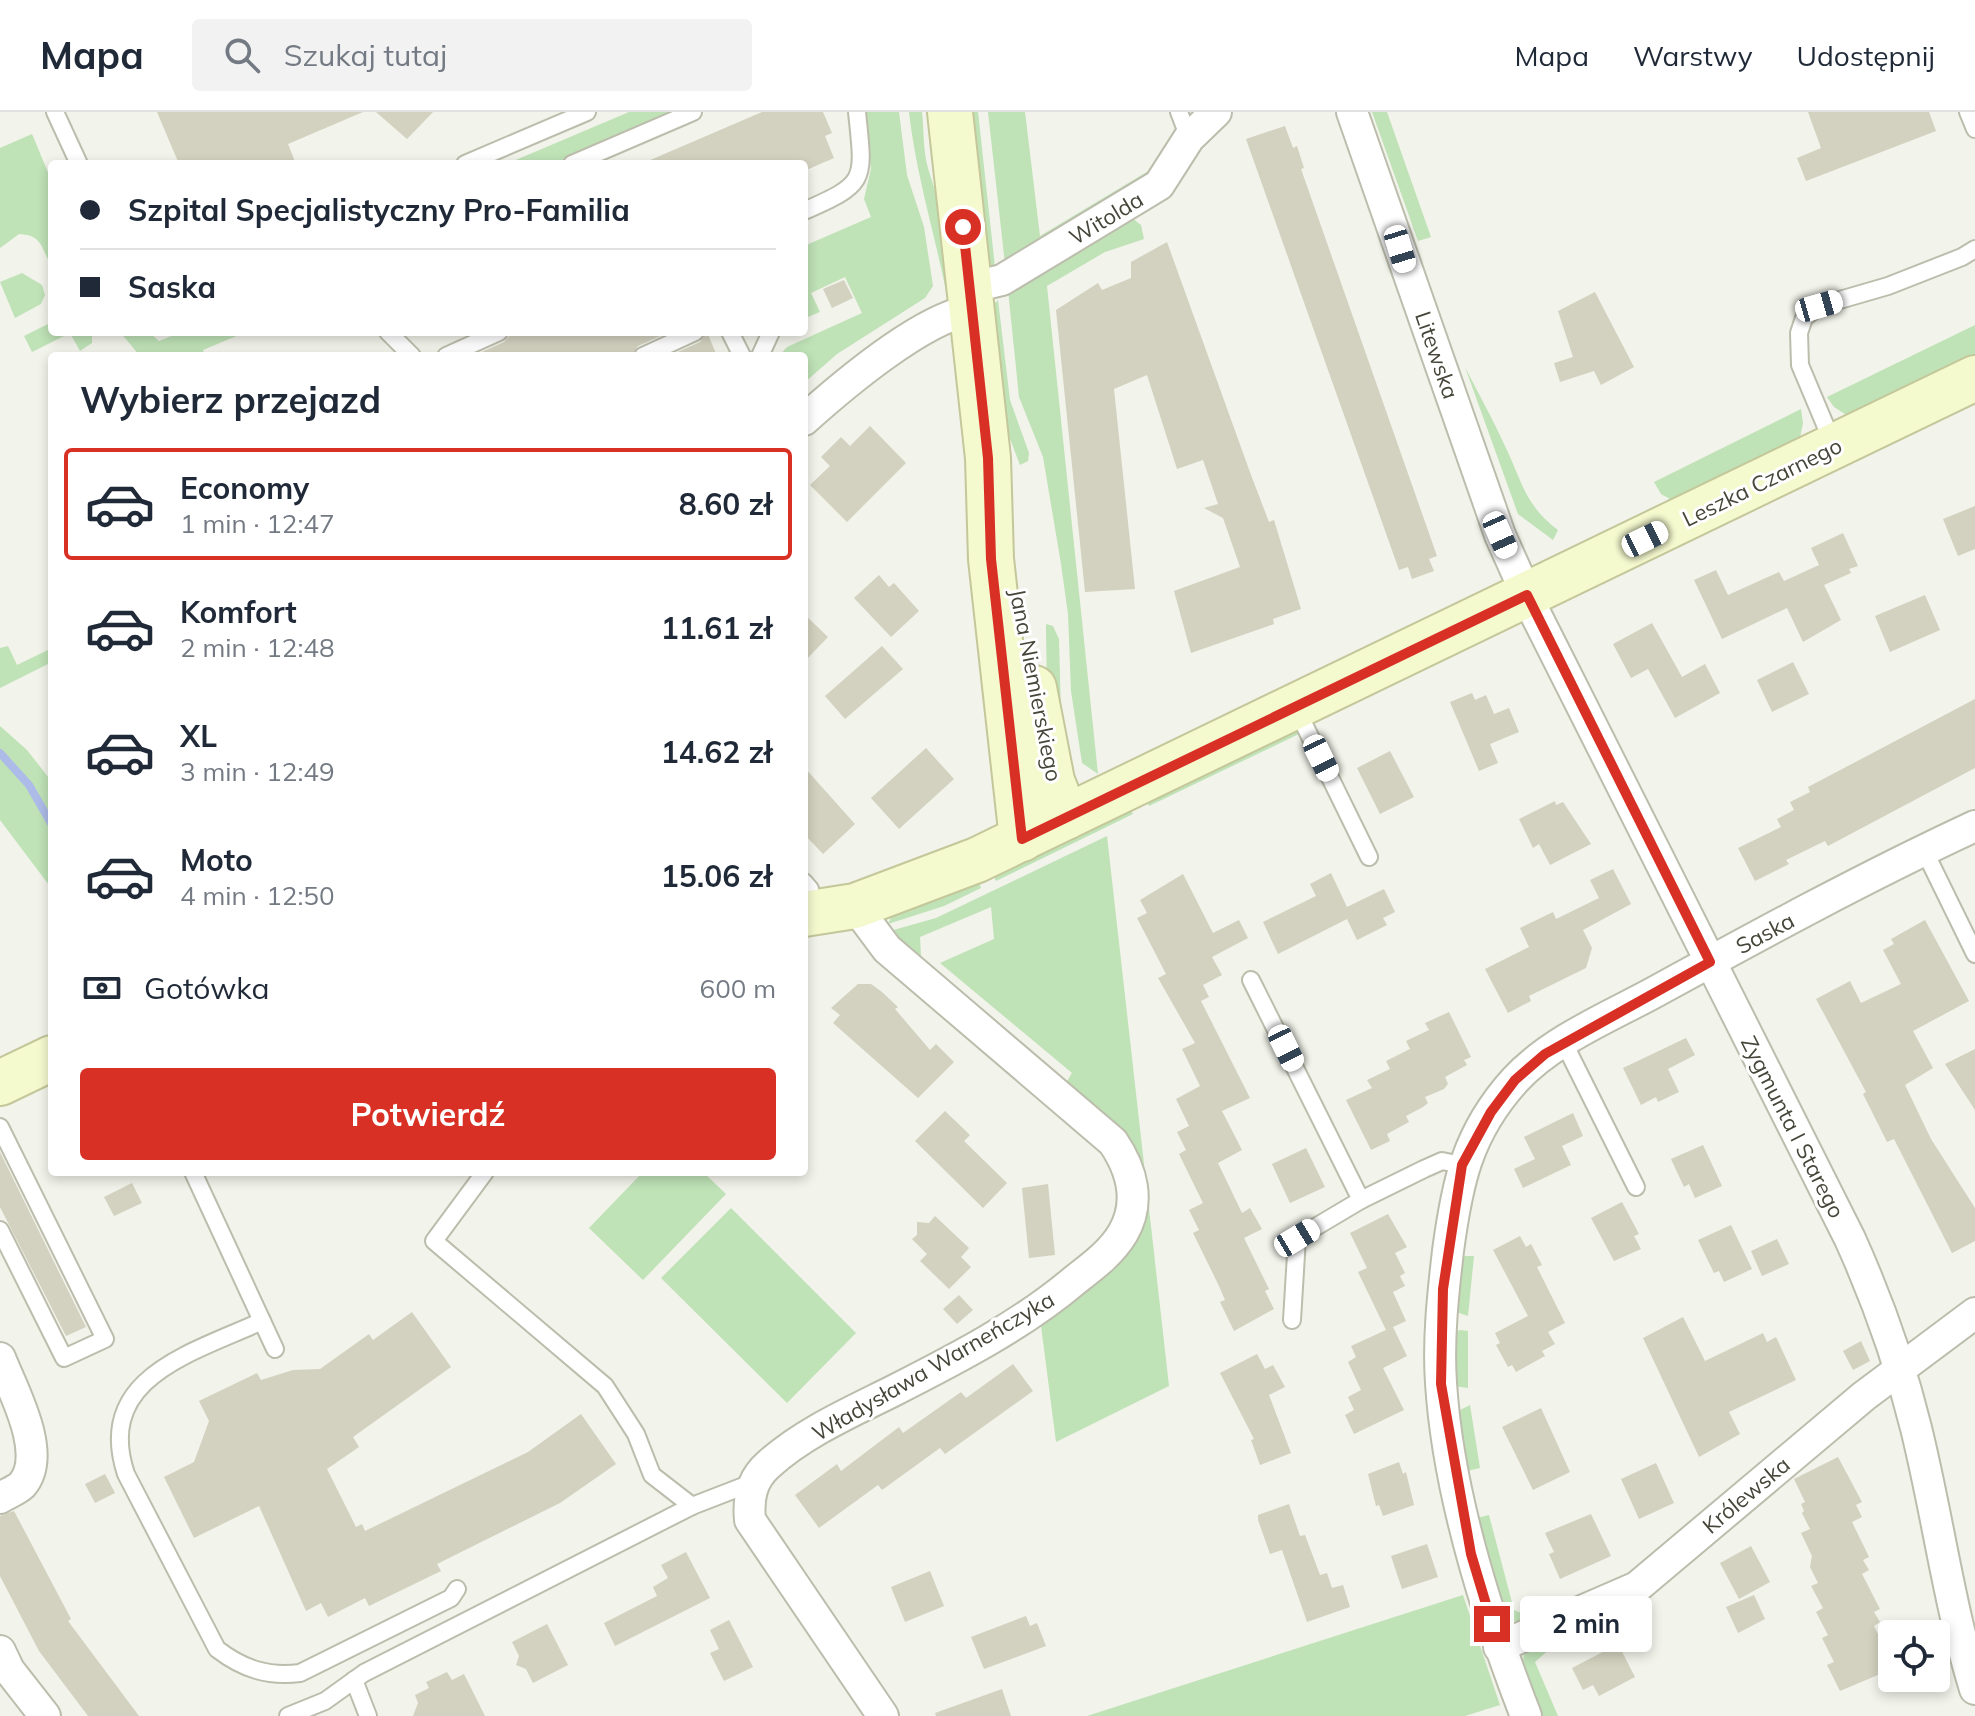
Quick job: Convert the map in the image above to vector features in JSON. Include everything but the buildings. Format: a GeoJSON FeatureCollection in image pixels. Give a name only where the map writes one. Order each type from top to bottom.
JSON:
{"type":"FeatureCollection","features":[{"type":"Feature","properties":{"kind":"street","name":"Jana Niemierskiego"},"geometry":{"type":"LineString","coordinates":[[950,112],[988,458],[991,559],[1022,839]]}},
{"type":"Feature","properties":{"kind":"street","name":"Witolda"},"geometry":{"type":"LineString","coordinates":[[808,416],[852,378],[958,313],[970,299],[1159,185],[1184,125],[1216,112]]}},
{"type":"Feature","properties":{"kind":"street","name":"Litewska"},"geometry":{"type":"LineString","coordinates":[[1352,112],[1500,535],[1527,595]]}},
{"type":"Feature","properties":{"kind":"street","name":"Leszka Czarnego"},"geometry":{"type":"LineString","coordinates":[[808,903],[855,906],[929,881],[1834,447],[1972,386]]}},
{"type":"Feature","properties":{"kind":"street","name":"Jana Niemierskiego"},"geometry":{"type":"LineString","coordinates":[[988,458],[1009,546],[1052,781],[1066,817]]}},
{"type":"Feature","properties":{"kind":"street","name":"Zygmunta I Starego"},"geometry":{"type":"LineString","coordinates":[[1527,595],[1850,1239],[1885,1321],[1917,1430],[1954,1621],[1975,1689]]}},
{"type":"Feature","properties":{"kind":"street","name":"Saska"},"geometry":{"type":"LineString","coordinates":[[1526,1716],[1499,1647],[1471,1554],[1441,1384],[1443,1289],[1462,1165],[1491,1112],[1515,1080],[1564,1043],[1710,962],[1975,826]]}},
{"type":"Feature","properties":{"kind":"street","name":"Władysława Warneńczyka"},"geometry":{"type":"LineString","coordinates":[[754,1482],[767,1465],[833,1421],[933,1371],[1051,1301],[1108,1253],[1123,1233],[1132,1203],[1132,1182],[1126,1162],[1113,1142],[887,949],[855,906]]}},
{"type":"Feature","properties":{"kind":"street"},"geometry":{"type":"LineString","coordinates":[[0,1083],[48,1060]]}},
{"type":"Feature","properties":{"kind":"street","name":"Królewska"},"geometry":{"type":"LineString","coordinates":[[1499,1647],[1637,1587],[1899,1367],[1975,1313]]}},
{"type":"Feature","properties":{"kind":"street"},"geometry":{"type":"LineString","coordinates":[[0,1358],[31,1436],[31,1461],[22,1484],[0,1498]]}},
{"type":"Feature","properties":{"kind":"street"},"geometry":{"type":"LineString","coordinates":[[754,1482],[748,1499],[750,1520],[883,1716]]}},
{"type":"Feature","properties":{"kind":"street"},"geometry":{"type":"LineString","coordinates":[[0,1651],[9,1670],[45,1716]]}},
{"type":"Feature","properties":{"kind":"lane"},"geometry":{"type":"LineString","coordinates":[[55,112],[77,160]]}},
{"type":"Feature","properties":{"kind":"lane"},"geometry":{"type":"LineString","coordinates":[[474,160],[587,112]]}},
{"type":"Feature","properties":{"kind":"lane"},"geometry":{"type":"LineString","coordinates":[[581,160],[693,112]]}},
{"type":"Feature","properties":{"kind":"lane"},"geometry":{"type":"LineString","coordinates":[[808,209],[850,191],[861,170],[857,112]]}},
{"type":"Feature","properties":{"kind":"lane"},"geometry":{"type":"LineString","coordinates":[[1968,112],[1975,129]]}},
{"type":"Feature","properties":{"kind":"lane"},"geometry":{"type":"LineString","coordinates":[[1834,447],[1800,365],[1798,348],[1804,318],[1819,306],[1888,286],[1975,249]]}},
{"type":"Feature","properties":{"kind":"lane"},"geometry":{"type":"LineString","coordinates":[[392,336],[408,352]]}},
{"type":"Feature","properties":{"kind":"lane"},"geometry":{"type":"LineString","coordinates":[[455,352],[490,336]]}},
{"type":"Feature","properties":{"kind":"lane"},"geometry":{"type":"LineString","coordinates":[[652,352],[686,336]]}},
{"type":"Feature","properties":{"kind":"lane"},"geometry":{"type":"LineString","coordinates":[[1296,707],[1369,857]]}},
{"type":"Feature","properties":{"kind":"lane"},"geometry":{"type":"LineString","coordinates":[[1924,850],[1975,954]]}},
{"type":"Feature","properties":{"kind":"lane"},"geometry":{"type":"LineString","coordinates":[[1251,980],[1361,1200]]}},
{"type":"Feature","properties":{"kind":"lane"},"geometry":{"type":"LineString","coordinates":[[1564,1043],[1636,1187]]}},
{"type":"Feature","properties":{"kind":"lane"},"geometry":{"type":"LineString","coordinates":[[0,1127],[8,1161],[105,1339],[64,1358],[0,1230]]}},
{"type":"Feature","properties":{"kind":"lane"},"geometry":{"type":"LineString","coordinates":[[1292,1320],[1297,1238],[1361,1200],[1442,1161],[1462,1165]]}},
{"type":"Feature","properties":{"kind":"lane"},"geometry":{"type":"LineString","coordinates":[[195,1176],[275,1349]]}},
{"type":"Feature","properties":{"kind":"lane"},"geometry":{"type":"LineString","coordinates":[[482,1176],[434,1241],[605,1386],[636,1434],[652,1475],[692,1506]]}},
{"type":"Feature","properties":{"kind":"lane"},"geometry":{"type":"LineString","coordinates":[[262,1321],[158,1371],[138,1387],[119,1425],[118,1450],[126,1474],[217,1649],[234,1662],[257,1672],[279,1676],[300,1673],[451,1598],[457,1589]]}},
{"type":"Feature","properties":{"kind":"lane"},"geometry":{"type":"LineString","coordinates":[[288,1716],[325,1701],[354,1680],[692,1506],[754,1482]]}},
{"type":"Feature","properties":{"kind":"lane"},"geometry":{"type":"LineString","coordinates":[[354,1680],[368,1716]]}},
{"type":"Feature","properties":{"kind":"green space"},"geometry":{"type":"Polygon","coordinates":[[[629,112],[674,112],[563,160],[515,160],[629,112]]]}},
{"type":"Feature","properties":{"kind":"green space"},"geometry":{"type":"Polygon","coordinates":[[[865,112],[899,112],[907,175],[924,227],[933,286],[925,298],[837,354],[808,379],[808,352],[783,352],[787,347],[862,313],[845,277],[811,293],[820,312],[808,317],[808,244],[871,217],[864,199],[871,169],[865,112]]]}},
{"type":"Feature","properties":{"kind":"green space"},"geometry":{"type":"Polygon","coordinates":[[[909,112],[922,112],[926,161],[948,232],[953,267],[947,296],[921,182],[909,112]]]}},
{"type":"Feature","properties":{"kind":"green space"},"geometry":{"type":"Polygon","coordinates":[[[965,112],[978,112],[995,267],[988,266],[965,112]]]}},
{"type":"Feature","properties":{"kind":"green space"},"geometry":{"type":"Polygon","coordinates":[[[988,112],[1025,112],[1040,236],[1165,161],[1161,169],[1005,264],[988,112]]]}},
{"type":"Feature","properties":{"kind":"green space"},"geometry":{"type":"Polygon","coordinates":[[[1372,112],[1387,112],[1431,237],[1418,241],[1372,112]]]}},
{"type":"Feature","properties":{"kind":"green space"},"geometry":{"type":"Polygon","coordinates":[[[32,134],[48,172],[48,258],[38,240],[27,235],[19,234],[0,248],[0,148],[32,134]]]}},
{"type":"Feature","properties":{"kind":"green space"},"geometry":{"type":"Polygon","coordinates":[[[1132,218],[1141,225],[1144,239],[1105,252],[1047,286],[1098,774],[1082,763],[1071,691],[1068,614],[1061,564],[1043,457],[1019,397],[1008,290],[1132,218]]]}},
{"type":"Feature","properties":{"kind":"green space"},"geometry":{"type":"Polygon","coordinates":[[[22,273],[42,285],[45,295],[41,304],[15,318],[0,282],[22,273]]]}},
{"type":"Feature","properties":{"kind":"green space"},"geometry":{"type":"Polygon","coordinates":[[[998,300],[1010,400],[1029,453],[1028,461],[1020,465],[998,407],[991,307],[998,300]]]}},
{"type":"Feature","properties":{"kind":"green space"},"geometry":{"type":"Polygon","coordinates":[[[48,324],[48,336],[64,336],[32,352],[24,336],[48,324]]]}},
{"type":"Feature","properties":{"kind":"green space"},"geometry":{"type":"Polygon","coordinates":[[[1975,325],[1975,363],[1848,416],[1834,407],[1827,397],[1975,325]]]}},
{"type":"Feature","properties":{"kind":"green space"},"geometry":{"type":"Polygon","coordinates":[[[72,336],[92,336],[92,343],[80,351],[72,336]]]}},
{"type":"Feature","properties":{"kind":"green space"},"geometry":{"type":"Polygon","coordinates":[[[123,336],[153,336],[159,341],[171,336],[236,336],[204,352],[137,352],[123,336]]]}},
{"type":"Feature","properties":{"kind":"green space"},"geometry":{"type":"Polygon","coordinates":[[[1465,367],[1531,502],[1558,530],[1553,540],[1518,514],[1465,367]]]}},
{"type":"Feature","properties":{"kind":"green space"},"geometry":{"type":"Polygon","coordinates":[[[1801,409],[1803,423],[1799,443],[1677,503],[1661,494],[1654,482],[1801,409]]]}},
{"type":"Feature","properties":{"kind":"green space"},"geometry":{"type":"Polygon","coordinates":[[[1046,624],[1053,626],[1059,639],[1061,714],[1047,696],[1046,624]]]}},
{"type":"Feature","properties":{"kind":"green space"},"geometry":{"type":"Polygon","coordinates":[[[8,646],[17,665],[48,650],[48,664],[0,688],[0,648],[8,646]]]}},
{"type":"Feature","properties":{"kind":"green space"},"geometry":{"type":"Polygon","coordinates":[[[1294,723],[1301,733],[1149,806],[1145,796],[1294,723]]]}},
{"type":"Feature","properties":{"kind":"green space"},"geometry":{"type":"Polygon","coordinates":[[[0,726],[27,750],[48,777],[48,884],[0,820],[0,726]]]}},
{"type":"Feature","properties":{"kind":"green space"},"geometry":{"type":"Polygon","coordinates":[[[1127,804],[1133,814],[996,881],[991,870],[1127,804]]]}},
{"type":"Feature","properties":{"kind":"green space"},"geometry":{"type":"Polygon","coordinates":[[[1107,836],[1169,1386],[1056,1442],[1040,1318],[1139,1196],[1064,1086],[1072,1073],[940,963],[994,939],[991,907],[920,937],[921,956],[906,950],[890,931],[936,918],[1107,836]]]}},
{"type":"Feature","properties":{"kind":"green space"},"geometry":{"type":"Polygon","coordinates":[[[977,877],[981,888],[944,906],[888,924],[893,913],[977,877]]]}},
{"type":"Feature","properties":{"kind":"green space"},"geometry":{"type":"Polygon","coordinates":[[[639,1176],[707,1176],[726,1194],[643,1280],[589,1228],[639,1176]]]}},
{"type":"Feature","properties":{"kind":"green space"},"geometry":{"type":"Polygon","coordinates":[[[731,1208],[856,1333],[787,1403],[661,1278],[731,1208]]]}},
{"type":"Feature","properties":{"kind":"green space"},"geometry":{"type":"Polygon","coordinates":[[[1474,1256],[1468,1316],[1453,1311],[1458,1259],[1474,1256]]]}},
{"type":"Feature","properties":{"kind":"green space"},"geometry":{"type":"Polygon","coordinates":[[[1468,1331],[1468,1388],[1454,1386],[1452,1333],[1468,1331]]]}},
{"type":"Feature","properties":{"kind":"green space"},"geometry":{"type":"Polygon","coordinates":[[[1470,1405],[1480,1468],[1467,1471],[1456,1412],[1470,1405]]]}},
{"type":"Feature","properties":{"kind":"green space"},"geometry":{"type":"Polygon","coordinates":[[[1489,1515],[1514,1610],[1531,1617],[1597,1589],[1518,1624],[1502,1609],[1477,1518],[1489,1515]]]}},
{"type":"Feature","properties":{"kind":"green space"},"geometry":{"type":"Polygon","coordinates":[[[1463,1595],[1500,1705],[1465,1716],[1087,1716],[1463,1595]]]}},
{"type":"Feature","properties":{"kind":"green space"},"geometry":{"type":"Polygon","coordinates":[[[1570,1631],[1535,1662],[1558,1716],[1542,1716],[1525,1674],[1526,1649],[1570,1631]]]}},
{"type":"Feature","properties":{"kind":"waterway"},"geometry":{"type":"LineString","coordinates":[[0,753],[29,785],[48,818]]}},
{"type":"Feature","properties":{"kind":"route"},"geometry":{"type":"LineString","coordinates":[[963,227],[988,458],[991,559],[1022,839],[1527,595],[1710,962],[1545,1054],[1515,1080],[1491,1112],[1462,1165],[1443,1289],[1441,1384],[1471,1554],[1492,1624]]}}]}
